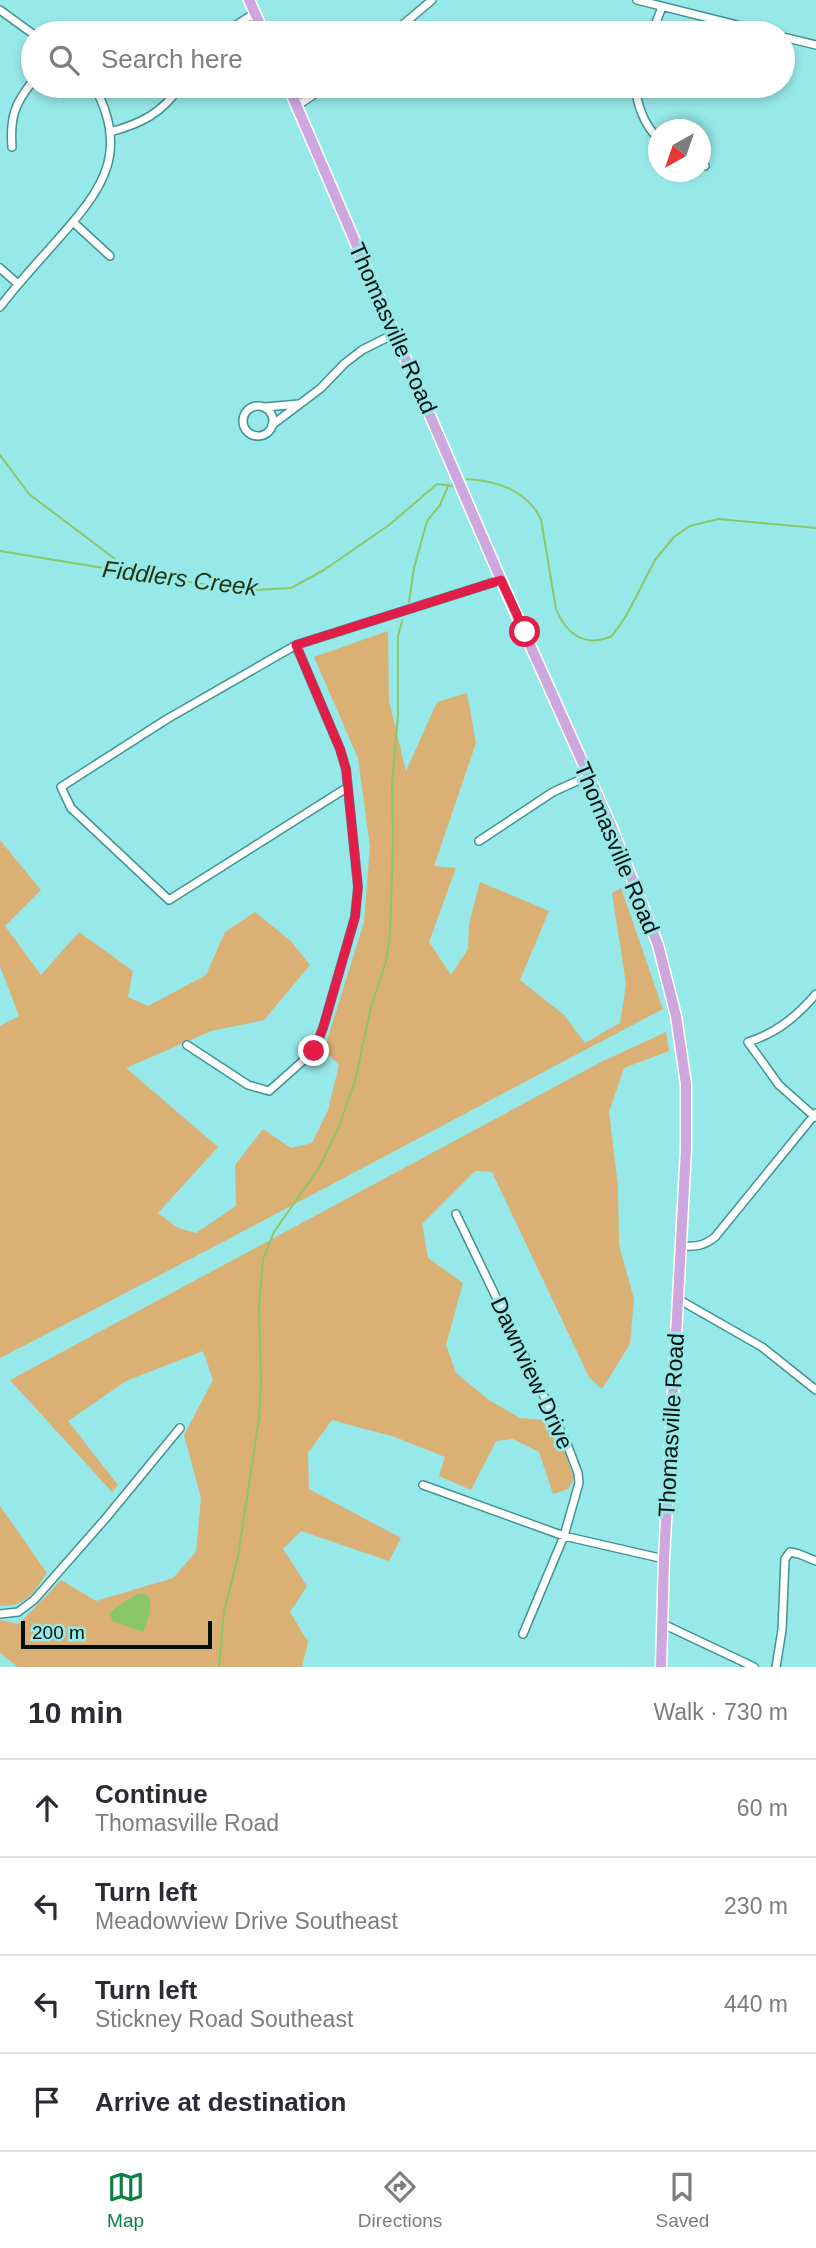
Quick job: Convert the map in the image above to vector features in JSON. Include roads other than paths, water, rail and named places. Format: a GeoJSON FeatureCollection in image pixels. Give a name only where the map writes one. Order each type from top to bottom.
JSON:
{"type":"FeatureCollection","features":[{"type":"Feature","properties":{"kind":"main road"},"geometry":{"type":"LineString","coordinates":[[249,0],[259,21]]}},
{"type":"Feature","properties":{"kind":"main road","name":"Thomasville Road"},"geometry":{"type":"LineString","coordinates":[[293,98],[588,776],[658,945],[676,1016],[686,1084],[686,1149],[664,1559],[661,1667]]}},
{"type":"Feature","properties":{"kind":"street"},"geometry":{"type":"LineString","coordinates":[[407,21],[432,0]]}},
{"type":"Feature","properties":{"kind":"street"},"geometry":{"type":"LineString","coordinates":[[637,0],[720,21]]}},
{"type":"Feature","properties":{"kind":"street"},"geometry":{"type":"LineString","coordinates":[[657,21],[663,7]]}},
{"type":"Feature","properties":{"kind":"street"},"geometry":{"type":"LineString","coordinates":[[0,10],[21,25]]}},
{"type":"Feature","properties":{"kind":"street"},"geometry":{"type":"LineString","coordinates":[[243,21],[256,13]]}},
{"type":"Feature","properties":{"kind":"street"},"geometry":{"type":"LineString","coordinates":[[795,40],[816,45]]}},
{"type":"Feature","properties":{"kind":"street"},"geometry":{"type":"LineString","coordinates":[[12,147],[11,124],[21,97]]}},
{"type":"Feature","properties":{"kind":"street"},"geometry":{"type":"LineString","coordinates":[[0,307],[95,196],[104,177],[110,153],[110,132],[100,98]]}},
{"type":"Feature","properties":{"kind":"street"},"geometry":{"type":"LineString","coordinates":[[110,132],[152,117],[171,98]]}},
{"type":"Feature","properties":{"kind":"street"},"geometry":{"type":"LineString","coordinates":[[297,106],[309,98]]}},
{"type":"Feature","properties":{"kind":"street"},"geometry":{"type":"LineString","coordinates":[[637,98],[642,116],[648,124]]}},
{"type":"Feature","properties":{"kind":"street"},"geometry":{"type":"LineString","coordinates":[[73,222],[110,256]]}},
{"type":"Feature","properties":{"kind":"street"},"geometry":{"type":"LineString","coordinates":[[0,268],[18,284]]}},
{"type":"Feature","properties":{"kind":"street"},"geometry":{"type":"LineString","coordinates":[[299,404],[257,406],[246,412],[244,425],[253,435],[266,433],[272,425],[321,388],[344,363],[362,350],[396,333]]}},
{"type":"Feature","properties":{"kind":"street"},"geometry":{"type":"LineString","coordinates":[[263,407],[272,416],[272,425]]}},
{"type":"Feature","properties":{"kind":"street"},"geometry":{"type":"LineString","coordinates":[[348,787],[169,900],[71,808],[61,787],[167,719],[296,645],[501,580]]}},
{"type":"Feature","properties":{"kind":"street"},"geometry":{"type":"LineString","coordinates":[[187,1045],[248,1085],[269,1091],[314,1051],[355,917],[358,887],[348,787],[340,749],[296,645]]}},
{"type":"Feature","properties":{"kind":"street"},"geometry":{"type":"LineString","coordinates":[[479,841],[553,792],[588,776]]}},
{"type":"Feature","properties":{"kind":"street"},"geometry":{"type":"LineString","coordinates":[[681,1246],[695,1247],[706,1244],[715,1237],[815,1115],[779,1086],[748,1041],[781,1027],[799,1013],[816,994]]}},
{"type":"Feature","properties":{"kind":"street","name":"Dawnview Drive"},"geometry":{"type":"LineString","coordinates":[[456,1214],[567,1444],[578,1473],[579,1483],[564,1536],[523,1634]]}},
{"type":"Feature","properties":{"kind":"street"},"geometry":{"type":"LineString","coordinates":[[678,1299],[762,1347],[816,1390]]}},
{"type":"Feature","properties":{"kind":"street"},"geometry":{"type":"LineString","coordinates":[[0,1614],[18,1612],[34,1600],[180,1428]]}},
{"type":"Feature","properties":{"kind":"street"},"geometry":{"type":"LineString","coordinates":[[423,1485],[564,1536],[664,1559]]}},
{"type":"Feature","properties":{"kind":"street"},"geometry":{"type":"LineString","coordinates":[[776,1667],[782,1630],[785,1559],[790,1552],[816,1561]]}},
{"type":"Feature","properties":{"kind":"street"},"geometry":{"type":"LineString","coordinates":[[663,1624],[754,1667]]}},
{"type":"Feature","properties":{"kind":"waterway"},"geometry":{"type":"LineString","coordinates":[[0,455],[29,494],[131,571]]}},
{"type":"Feature","properties":{"kind":"waterway","name":"Fiddlers Creek"},"geometry":{"type":"LineString","coordinates":[[467,479],[490,482],[510,489],[535,509],[541,519],[556,609],[571,632],[585,639],[612,636],[626,616],[655,560],[674,537],[690,526],[718,519],[816,528]]}},
{"type":"Feature","properties":{"kind":"waterway","name":"Fiddlers Creek"},"geometry":{"type":"LineString","coordinates":[[0,551],[195,583],[254,590],[291,588],[324,570],[389,525],[437,484],[453,486]]}},
{"type":"Feature","properties":{"kind":"waterway"},"geometry":{"type":"LineString","coordinates":[[409,602],[414,568],[427,521],[440,505],[448,486]]}},
{"type":"Feature","properties":{"kind":"waterway"},"geometry":{"type":"LineString","coordinates":[[219,1667],[224,1611],[238,1557],[259,1418],[259,1307],[263,1259],[274,1232],[320,1166],[338,1129],[355,1081],[371,1007],[386,961],[390,934],[398,636],[402,621]]}}]}
